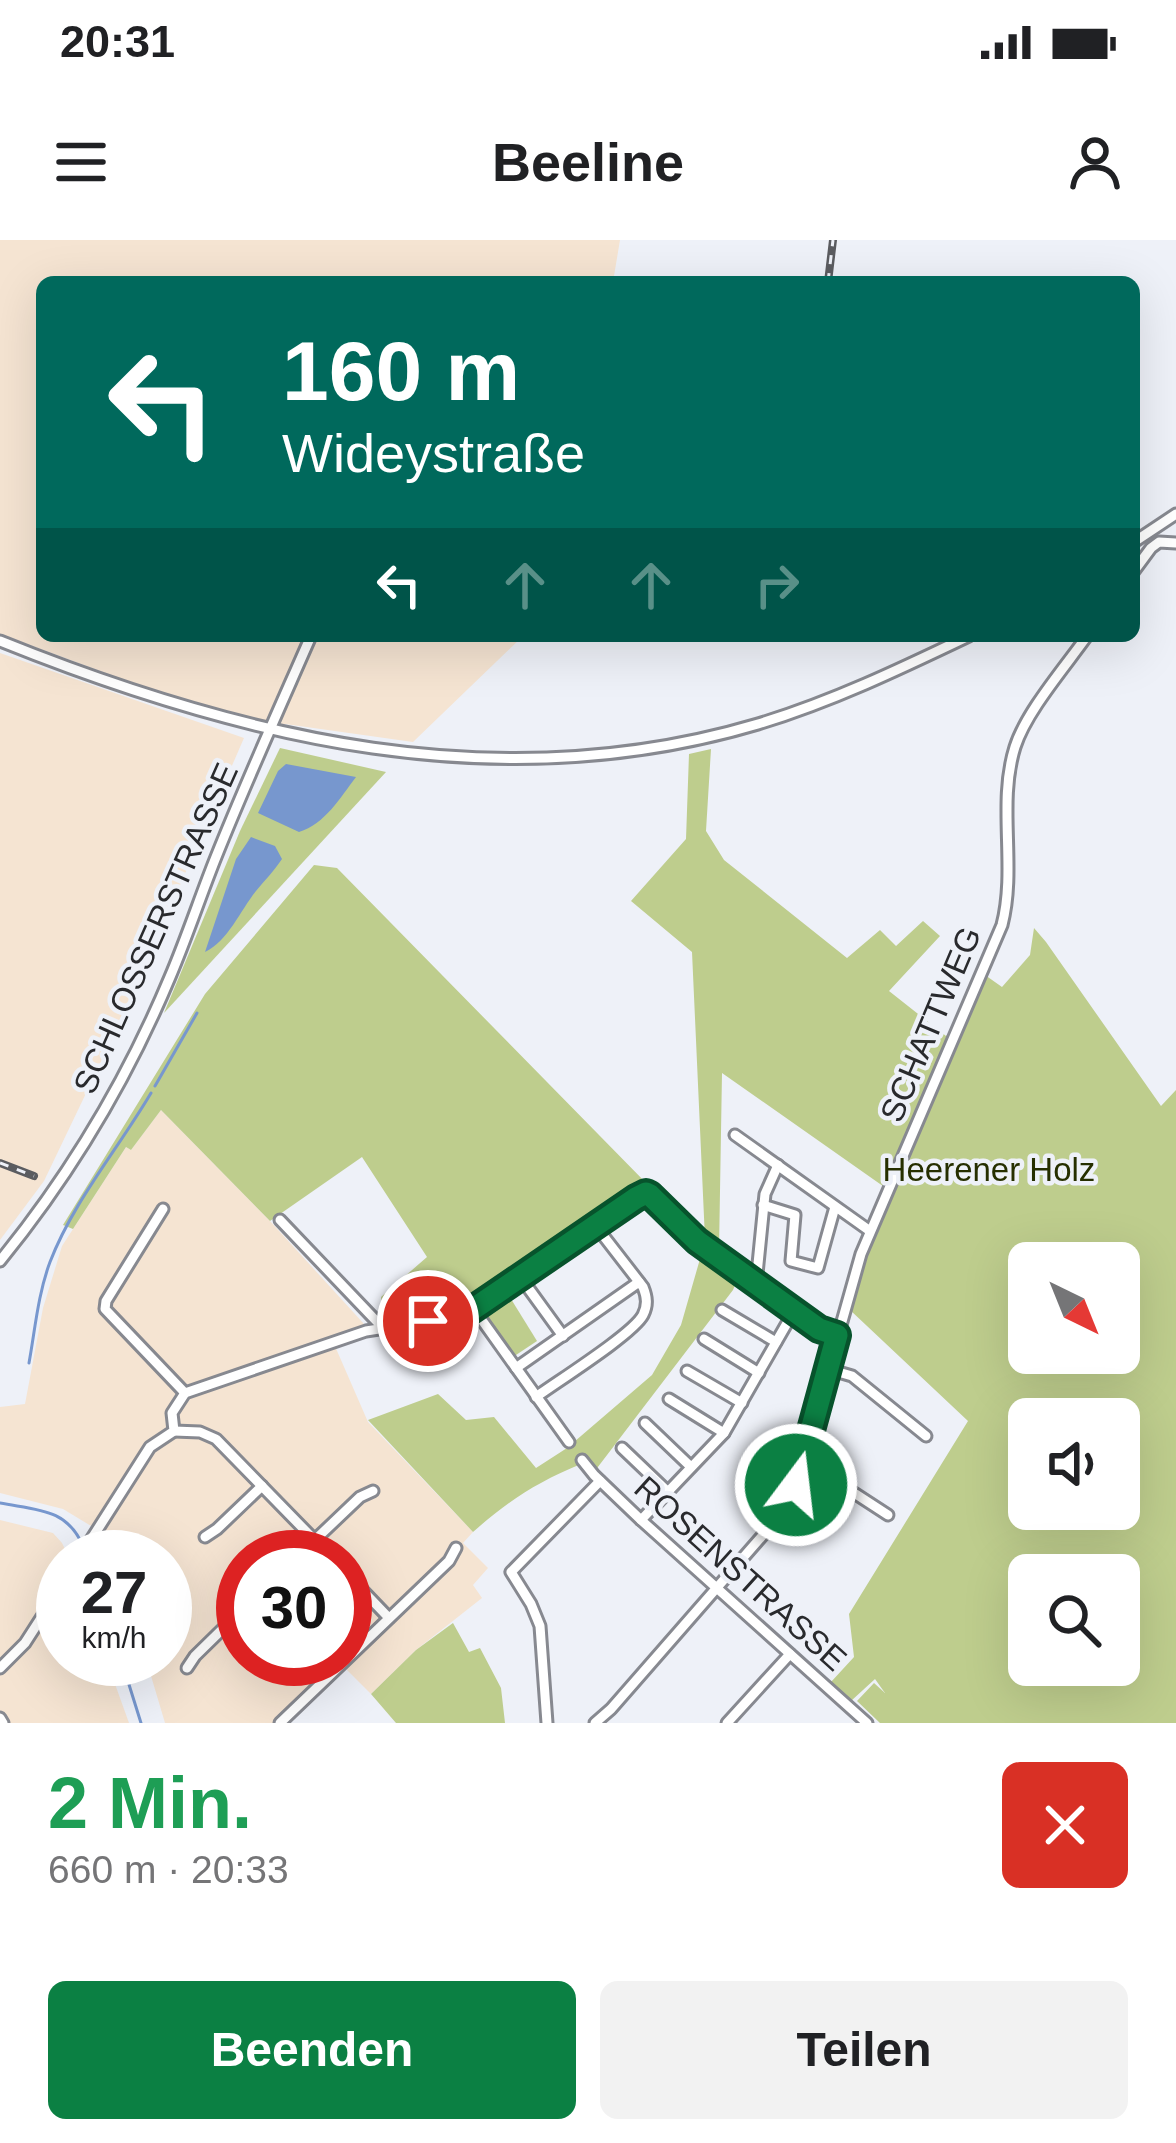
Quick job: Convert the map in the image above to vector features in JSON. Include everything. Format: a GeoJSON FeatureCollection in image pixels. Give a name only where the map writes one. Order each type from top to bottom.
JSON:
{"type":"FeatureCollection","features":[{"type":"Feature","properties":{"kind":"street"},"geometry":{"type":"LineString","coordinates":[[1140,538],[1176,514]]}},
{"type":"Feature","properties":{"kind":"street"},"geometry":{"type":"LineString","coordinates":[[1140,562],[1159,542],[1176,543]]}},
{"type":"Feature","properties":{"kind":"street"},"geometry":{"type":"LineString","coordinates":[[0,641],[156,697],[270,730],[435,757],[548,759],[628,752],[707,737],[868,684],[956,642]]}},
{"type":"Feature","properties":{"kind":"street","name":"SCHLOSSERSTRASSE"},"geometry":{"type":"LineString","coordinates":[[0,1261],[56,1189],[128,1067],[172,974],[216,856],[308,642]]}},
{"type":"Feature","properties":{"kind":"street","name":"SCHATTWEG"},"geometry":{"type":"LineString","coordinates":[[595,1723],[784,1509],[796,1485],[870,1231],[1002,925],[1007,904],[1009,778],[1015,747],[1083,642]]}},
{"type":"Feature","properties":{"kind":"street"},"geometry":{"type":"LineString","coordinates":[[735,1135],[870,1231]]}},
{"type":"Feature","properties":{"kind":"street"},"geometry":{"type":"LineString","coordinates":[[755,1283],[767,1184],[778,1165]]}},
{"type":"Feature","properties":{"kind":"street"},"geometry":{"type":"LineString","coordinates":[[174,1432],[172,1413],[185,1393],[382,1328],[463,1316],[646,1193],[697,1241],[819,1329],[837,1335]]}},
{"type":"Feature","properties":{"kind":"street"},"geometry":{"type":"LineString","coordinates":[[764,1205],[794,1214],[790,1261],[818,1268],[836,1207]]}},
{"type":"Feature","properties":{"kind":"street"},"geometry":{"type":"LineString","coordinates":[[163,1209],[106,1300],[105,1309],[185,1393]]}},
{"type":"Feature","properties":{"kind":"street"},"geometry":{"type":"LineString","coordinates":[[280,1220],[382,1328]]}},
{"type":"Feature","properties":{"kind":"street"},"geometry":{"type":"LineString","coordinates":[[536,1396],[636,1324],[645,1310],[647,1301],[639,1282],[595,1225]]}},
{"type":"Feature","properties":{"kind":"street"},"geometry":{"type":"LineString","coordinates":[[521,1278],[563,1336]]}},
{"type":"Feature","properties":{"kind":"street"},"geometry":{"type":"LineString","coordinates":[[516,1368],[639,1282]]}},
{"type":"Feature","properties":{"kind":"street"},"geometry":{"type":"LineString","coordinates":[[474,1309],[569,1442]]}},
{"type":"Feature","properties":{"kind":"street"},"geometry":{"type":"LineString","coordinates":[[722,1310],[776,1342]]}},
{"type":"Feature","properties":{"kind":"street"},"geometry":{"type":"LineString","coordinates":[[641,1520],[724,1433],[794,1311]]}},
{"type":"Feature","properties":{"kind":"street"},"geometry":{"type":"LineString","coordinates":[[704,1339],[760,1373]]}},
{"type":"Feature","properties":{"kind":"street"},"geometry":{"type":"LineString","coordinates":[[828,1369],[852,1376],[926,1436]]}},
{"type":"Feature","properties":{"kind":"street"},"geometry":{"type":"LineString","coordinates":[[687,1370],[742,1403]]}},
{"type":"Feature","properties":{"kind":"street"},"geometry":{"type":"LineString","coordinates":[[669,1399],[724,1433]]}},
{"type":"Feature","properties":{"kind":"street"},"geometry":{"type":"LineString","coordinates":[[645,1423],[691,1467]]}},
{"type":"Feature","properties":{"kind":"street"},"geometry":{"type":"LineString","coordinates":[[97,1530],[150,1447],[174,1432],[200,1432],[216,1439],[305,1530]]}},
{"type":"Feature","properties":{"kind":"street"},"geometry":{"type":"LineString","coordinates":[[622,1448],[667,1491]]}},
{"type":"Feature","properties":{"kind":"street","name":"ROSENSTRASSE"},"geometry":{"type":"LineString","coordinates":[[582,1460],[858,1720]]}},
{"type":"Feature","properties":{"kind":"street"},"geometry":{"type":"LineString","coordinates":[[801,1469],[825,1474],[888,1515]]}},
{"type":"Feature","properties":{"kind":"street"},"geometry":{"type":"LineString","coordinates":[[547,1723],[540,1626],[511,1572],[600,1481]]}},
{"type":"Feature","properties":{"kind":"street"},"geometry":{"type":"LineString","coordinates":[[205,1537],[262,1486]]}},
{"type":"Feature","properties":{"kind":"street"},"geometry":{"type":"LineString","coordinates":[[325,1530],[360,1497],[373,1491]]}},
{"type":"Feature","properties":{"kind":"street"},"geometry":{"type":"LineString","coordinates":[[280,1723],[449,1561],[455,1548]]}},
{"type":"Feature","properties":{"kind":"street"},"geometry":{"type":"LineString","coordinates":[[372,1600],[389,1618]]}},
{"type":"Feature","properties":{"kind":"street"},"geometry":{"type":"LineString","coordinates":[[0,1668],[36,1626]]}},
{"type":"Feature","properties":{"kind":"street"},"geometry":{"type":"LineString","coordinates":[[192,1660],[216,1636]]}},
{"type":"Feature","properties":{"kind":"street"},"geometry":{"type":"LineString","coordinates":[[727,1723],[790,1654]]}},
{"type":"Feature","properties":{"kind":"shaded area"},"geometry":{"type":"Polygon","coordinates":[[[0,240],[620,240],[614,276],[36,276],[36,642],[517,642],[413,742],[259,724],[0,634],[0,240]]]}},
{"type":"Feature","properties":{"kind":"shaded area"},"geometry":{"type":"Polygon","coordinates":[[[0,653],[244,738],[124,1014],[44,1181],[0,1240],[0,653]]]}},
{"type":"Feature","properties":{"kind":"shaded area"},"geometry":{"type":"Polygon","coordinates":[[[161,1110],[365,1325],[331,1337],[368,1422],[473,1532],[463,1543],[488,1568],[473,1585],[482,1598],[416,1650],[371,1694],[363,1686],[372,1686],[372,1530],[216,1530],[216,1686],[314,1686],[276,1723],[165,1723],[154,1686],[192,1686],[192,1530],[98,1530],[63,1509],[0,1493],[0,1407],[25,1404],[43,1308],[62,1246],[126,1147],[131,1150],[161,1110]]]}},
{"type":"Feature","properties":{"kind":"shaded area"},"geometry":{"type":"Polygon","coordinates":[[[0,1520],[41,1530],[36,1530],[36,1686],[116,1686],[129,1723],[0,1723],[0,1520]]]}},
{"type":"Feature","properties":{"kind":"green space"},"geometry":{"type":"Polygon","coordinates":[[[280,748],[386,772],[164,1013],[240,831],[280,748]]]}},
{"type":"Feature","properties":{"kind":"green space","name":"Heerener Holz"},"geometry":{"type":"Polygon","coordinates":[[[711,749],[706,831],[724,860],[847,958],[880,930],[896,946],[923,921],[940,936],[889,991],[946,1036],[966,1015],[985,975],[1002,987],[1030,955],[1034,928],[1161,1106],[1176,1090],[1176,1723],[880,1723],[857,1701],[874,1683],[885,1693],[875,1679],[851,1701],[831,1682],[854,1657],[849,1614],[968,1421],[850,1310],[872,1233],[890,1191],[722,1073],[719,1250],[705,1239],[692,952],[631,901],[686,839],[689,754],[711,749]]]}},
{"type":"Feature","properties":{"kind":"green space"},"geometry":{"type":"Polygon","coordinates":[[[314,865],[337,868],[650,1187],[648,1204],[607,1225],[484,1311],[467,1302],[445,1313],[384,1322],[381,1297],[427,1257],[362,1157],[270,1221],[161,1110],[131,1150],[126,1147],[73,1229],[63,1225],[205,994],[314,865]]]}},
{"type":"Feature","properties":{"kind":"green space"},"geometry":{"type":"Polygon","coordinates":[[[702,1252],[739,1275],[733,1290],[591,1476],[581,1464],[565,1471],[524,1493],[473,1532],[368,1420],[438,1394],[466,1420],[494,1417],[536,1468],[567,1448],[652,1375],[681,1325],[702,1252]]]}},
{"type":"Feature","properties":{"kind":"green space"},"geometry":{"type":"Polygon","coordinates":[[[511,1299],[537,1341],[510,1359],[481,1320],[511,1299]]]}},
{"type":"Feature","properties":{"kind":"green space"},"geometry":{"type":"Polygon","coordinates":[[[453,1623],[469,1652],[480,1648],[501,1688],[505,1723],[396,1723],[371,1694],[416,1650],[453,1623]]]}},
{"type":"Feature","properties":{"kind":"water"},"geometry":{"type":"Polygon","coordinates":[[[286,764],[356,777],[324,817],[299,832],[258,813],[286,764]]]}},
{"type":"Feature","properties":{"kind":"water"},"geometry":{"type":"Polygon","coordinates":[[[251,837],[275,846],[282,859],[227,933],[205,952],[236,859],[251,837]]]}},
{"type":"Feature","properties":{"kind":"waterway"},"geometry":{"type":"LineString","coordinates":[[155,1086],[197,1013]]}},
{"type":"Feature","properties":{"kind":"waterway"},"geometry":{"type":"LineString","coordinates":[[29,1363],[50,1262],[83,1197],[151,1093]]}},
{"type":"Feature","properties":{"kind":"waterway"},"geometry":{"type":"LineString","coordinates":[[0,1503],[38,1510],[73,1530]]}},
{"type":"Feature","properties":{"kind":"waterway"},"geometry":{"type":"LineString","coordinates":[[129,1686],[141,1723]]}},
{"type":"Feature","properties":{"kind":"railway"},"geometry":{"type":"LineString","coordinates":[[829,276],[833,240]]}},
{"type":"Feature","properties":{"kind":"railway"},"geometry":{"type":"LineString","coordinates":[[0,1163],[34,1176]]}},
{"type":"Feature","properties":{"kind":"route"},"geometry":{"type":"LineString","coordinates":[[428,1321],[463,1316],[646,1193],[697,1241],[819,1329],[837,1335],[796,1485]]}}]}
